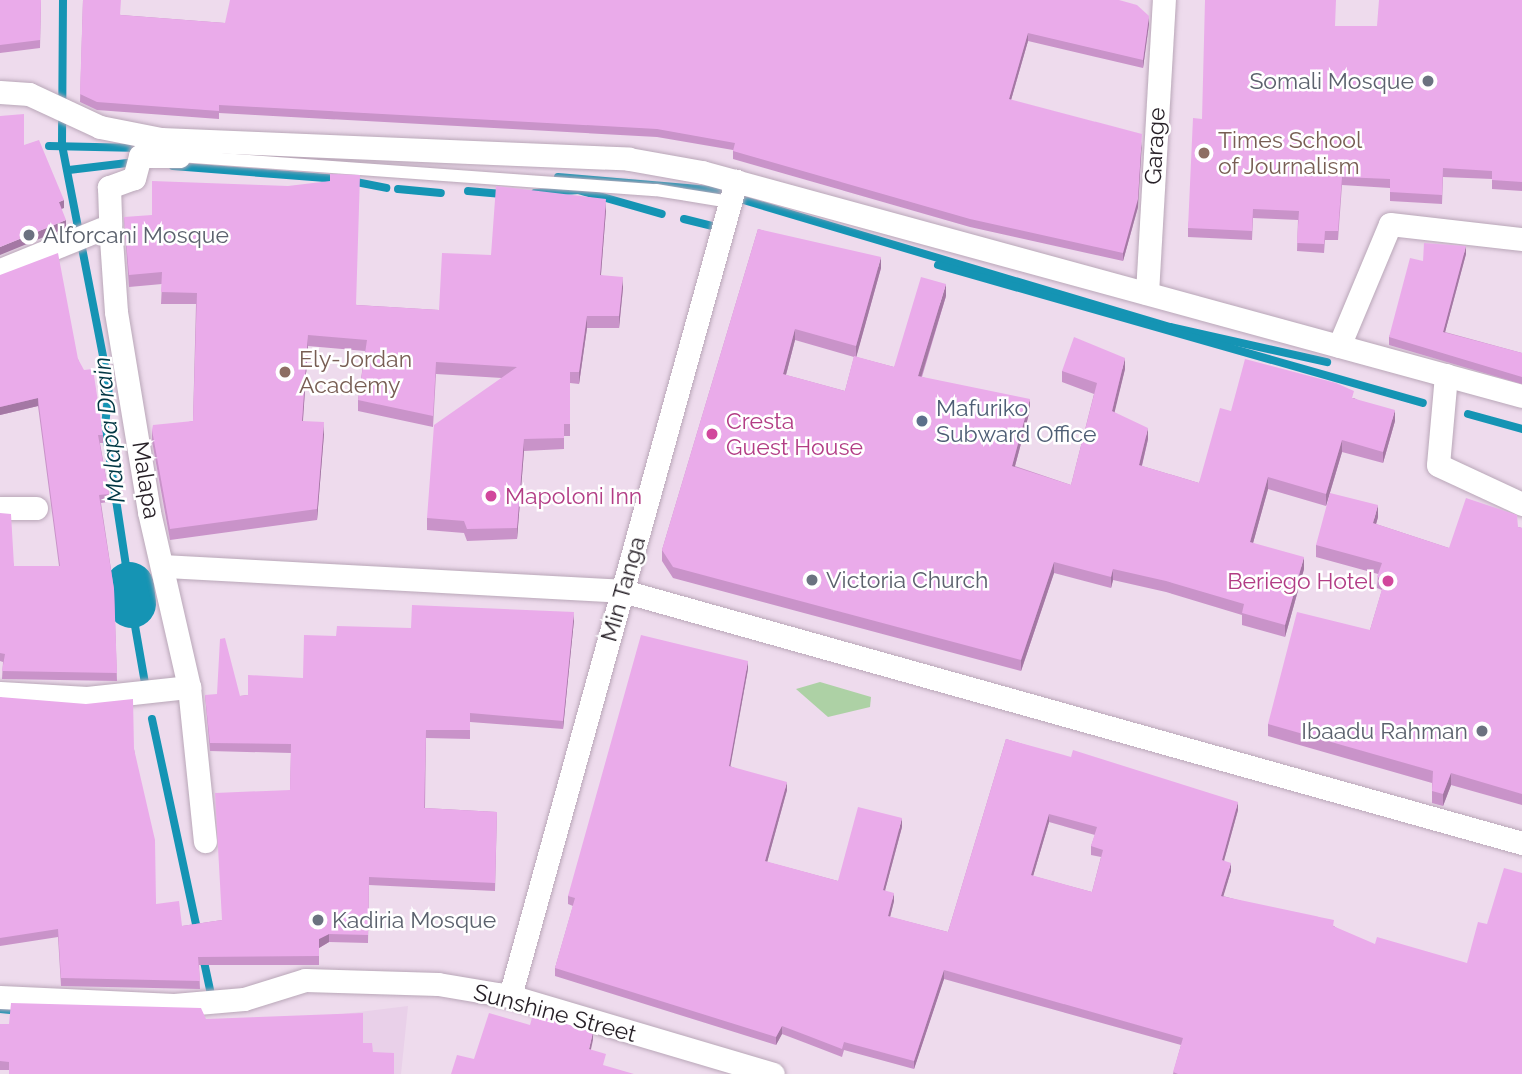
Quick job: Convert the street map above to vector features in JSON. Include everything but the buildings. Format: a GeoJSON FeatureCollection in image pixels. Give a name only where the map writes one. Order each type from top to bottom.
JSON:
{"type":"FeatureCollection","features":[{"type":"Feature","properties":{"kind":"street","name":"Garage"},"geometry":{"type":"LineString","coordinates":[[1147,293],[1164,0]]}},
{"type":"Feature","properties":{"kind":"street"},"geometry":{"type":"LineString","coordinates":[[0,92],[29,94],[100,127],[161,139],[629,159],[733,192],[1147,293],[1522,396]]}},
{"type":"Feature","properties":{"kind":"street"},"geometry":{"type":"LineString","coordinates":[[161,139],[179,156]]}},
{"type":"Feature","properties":{"kind":"street","name":"Malapa"},"geometry":{"type":"LineString","coordinates":[[179,156],[138,164],[109,187],[116,312],[188,687],[205,841]]}},
{"type":"Feature","properties":{"kind":"street","name":"Min Tanga"},"geometry":{"type":"LineString","coordinates":[[510,996],[733,192]]}},
{"type":"Feature","properties":{"kind":"street"},"geometry":{"type":"LineString","coordinates":[[1339,346],[1390,224],[1522,239]]}},
{"type":"Feature","properties":{"kind":"street"},"geometry":{"type":"LineString","coordinates":[[0,271],[101,229]]}},
{"type":"Feature","properties":{"kind":"street"},"geometry":{"type":"LineString","coordinates":[[1446,375],[1438,466],[1522,505]]}},
{"type":"Feature","properties":{"kind":"street"},"geometry":{"type":"LineString","coordinates":[[0,508],[36,508]]}},
{"type":"Feature","properties":{"kind":"street"},"geometry":{"type":"LineString","coordinates":[[163,566],[622,591],[1522,843]]}},
{"type":"Feature","properties":{"kind":"street"},"geometry":{"type":"LineString","coordinates":[[0,693],[87,698],[188,687]]}},
{"type":"Feature","properties":{"kind":"street","name":"Sunshine Street"},"geometry":{"type":"LineString","coordinates":[[0,997],[174,1005],[244,999],[305,980],[438,984],[510,996],[772,1074]]}},
{"type":"Feature","properties":{"kind":"lane"},"geometry":{"type":"LineString","coordinates":[[179,156],[656,190],[733,192]]}},
{"type":"Feature","properties":{"kind":"shaded area"},"geometry":{"type":"Polygon","coordinates":[[[408,1006],[401,1074],[242,1074],[237,1027],[408,1006]]]}},
{"type":"Feature","properties":{"kind":"green space"},"geometry":{"type":"Polygon","coordinates":[[[820,682],[871,697],[870,707],[828,717],[796,689],[820,682]]]}},
{"type":"Feature","properties":{"kind":"waterway","name":"Malapa Drain"},"geometry":{"type":"LineString","coordinates":[[63,0],[62,145],[109,386],[105,427],[129,586]]}},
{"type":"Feature","properties":{"kind":"waterway"},"geometry":{"type":"LineString","coordinates":[[49,146],[141,148]]}},
{"type":"Feature","properties":{"kind":"waterway"},"geometry":{"type":"LineString","coordinates":[[69,170],[136,162]]}},
{"type":"Feature","properties":{"kind":"waterway"},"geometry":{"type":"LineString","coordinates":[[173,166],[338,179]]}},
{"type":"Feature","properties":{"kind":"waterway"},"geometry":{"type":"LineString","coordinates":[[558,177],[710,190],[1170,327],[1327,362]]}},
{"type":"Feature","properties":{"kind":"waterway"},"geometry":{"type":"LineString","coordinates":[[351,181],[386,188]]}},
{"type":"Feature","properties":{"kind":"waterway"},"geometry":{"type":"LineString","coordinates":[[398,189],[441,193]]}},
{"type":"Feature","properties":{"kind":"waterway"},"geometry":{"type":"LineString","coordinates":[[535,193],[578,190],[662,214]]}},
{"type":"Feature","properties":{"kind":"waterway"},"geometry":{"type":"LineString","coordinates":[[468,191],[505,194]]}},
{"type":"Feature","properties":{"kind":"waterway"},"geometry":{"type":"LineString","coordinates":[[684,219],[721,228]]}},
{"type":"Feature","properties":{"kind":"waterway"},"geometry":{"type":"LineString","coordinates":[[938,265],[1423,403]]}},
{"type":"Feature","properties":{"kind":"waterway"},"geometry":{"type":"LineString","coordinates":[[1468,414],[1522,429]]}},
{"type":"Feature","properties":{"kind":"waterway","name":"Malapa Drain"},"geometry":{"type":"LineString","coordinates":[[129,586],[131,603]]}},
{"type":"Feature","properties":{"kind":"waterway","name":"Malapa Drain"},"geometry":{"type":"LineString","coordinates":[[131,603],[146,689]]}},
{"type":"Feature","properties":{"kind":"waterway","name":"Malapa Drain"},"geometry":{"type":"LineString","coordinates":[[152,719],[198,934]]}},
{"type":"Feature","properties":{"kind":"waterway","name":"Malapa Drain"},"geometry":{"type":"LineString","coordinates":[[203,957],[212,999]]}},
{"type":"Feature","properties":{"kind":"waterway"},"geometry":{"type":"LineString","coordinates":[[0,1009],[18,1011]]}},
{"type":"Feature","properties":{"kind":"place","name":"Somali Mosque"},"geometry":{"type":"Point","coordinates":[1428,81]}},
{"type":"Feature","properties":{"kind":"place","name":"Times School of Journalism"},"geometry":{"type":"Point","coordinates":[1204,153]}},
{"type":"Feature","properties":{"kind":"place","name":"Alforcani Mosque"},"geometry":{"type":"Point","coordinates":[29,235]}},
{"type":"Feature","properties":{"kind":"place","name":"Ely-Jordan Academy"},"geometry":{"type":"Point","coordinates":[285,372]}},
{"type":"Feature","properties":{"kind":"place","name":"Mafuriko Subward Office"},"geometry":{"type":"Point","coordinates":[922,421]}},
{"type":"Feature","properties":{"kind":"place","name":"Cresta Guest House"},"geometry":{"type":"Point","coordinates":[712,434]}},
{"type":"Feature","properties":{"kind":"place","name":"Mapoloni Inn"},"geometry":{"type":"Point","coordinates":[491,496]}},
{"type":"Feature","properties":{"kind":"place","name":"Victoria Church"},"geometry":{"type":"Point","coordinates":[812,580]}},
{"type":"Feature","properties":{"kind":"place","name":"Beriego Hotel"},"geometry":{"type":"Point","coordinates":[1388,581]}},
{"type":"Feature","properties":{"kind":"place","name":"Ibaadu Rahman"},"geometry":{"type":"Point","coordinates":[1482,731]}},
{"type":"Feature","properties":{"kind":"place","name":"Kadiria Mosque"},"geometry":{"type":"Point","coordinates":[318,920]}}]}
